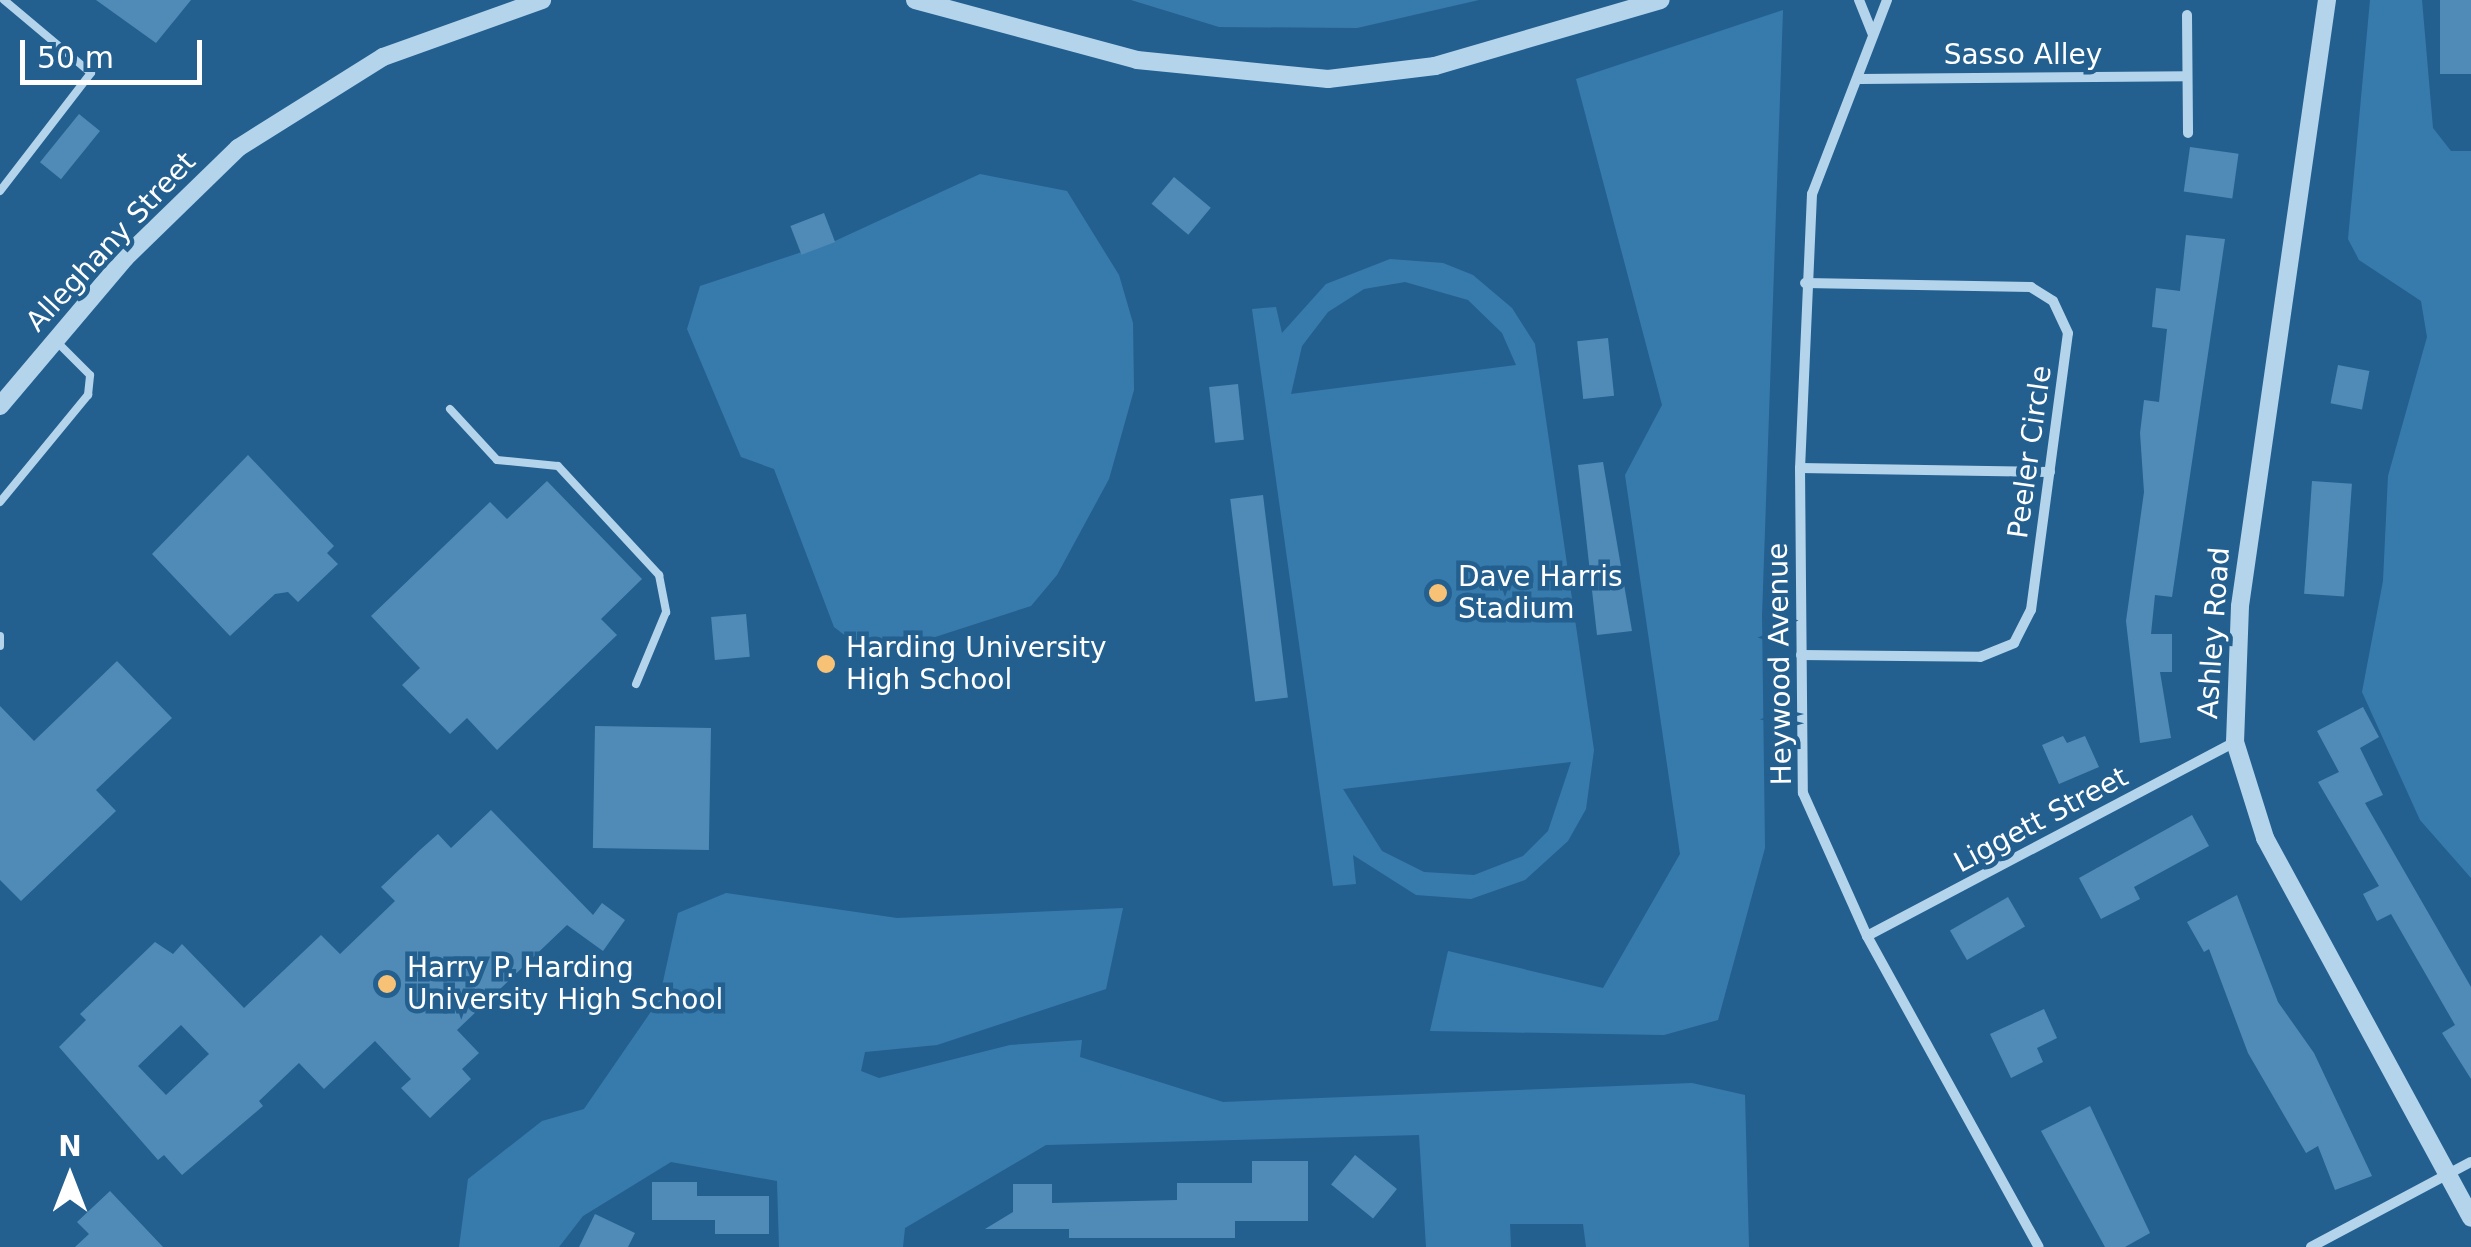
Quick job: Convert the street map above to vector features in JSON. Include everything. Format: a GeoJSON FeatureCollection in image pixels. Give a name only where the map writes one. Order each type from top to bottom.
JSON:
{"type":"FeatureCollection","features":[{"type":"Feature","properties":{"kind":"street","name":"Alleghany Street"},"geometry":{"type":"LineString","coordinates":[[0,406],[179,201],[298,105],[383,58],[542,0]]}},
{"type":"Feature","properties":{"kind":"street"},"geometry":{"type":"LineString","coordinates":[[915,0],[1137,60],[1328,78],[1435,66],[1661,0]]}},
{"type":"Feature","properties":{"kind":"street"},"geometry":{"type":"LineString","coordinates":[[1860,0],[1874,35]]}},
{"type":"Feature","properties":{"kind":"street","name":"Heywood Avenue"},"geometry":{"type":"LineString","coordinates":[[1887,0],[1860,78],[1814,177],[1805,283],[1800,468],[1803,794],[1867,936],[2039,1247]]}},
{"type":"Feature","properties":{"kind":"street","name":"Ashley Road"},"geometry":{"type":"LineString","coordinates":[[2328,0],[2240,606],[2235,742],[2265,838],[2471,1218]]}},
{"type":"Feature","properties":{"kind":"street"},"geometry":{"type":"LineString","coordinates":[[2187,15],[2188,134]]}},
{"type":"Feature","properties":{"kind":"street","name":"Sasso Alley"},"geometry":{"type":"LineString","coordinates":[[1860,78],[2187,76]]}},
{"type":"Feature","properties":{"kind":"street","name":"Peeler Circle"},"geometry":{"type":"LineString","coordinates":[[1801,654],[1980,658],[2007,649],[2031,610],[2068,333],[2053,302],[2014,284],[1805,283]]}},
{"type":"Feature","properties":{"kind":"street"},"geometry":{"type":"LineString","coordinates":[[1800,468],[2050,472]]}},
{"type":"Feature","properties":{"kind":"street","name":"Liggett Street"},"geometry":{"type":"LineString","coordinates":[[1867,936],[2235,742]]}},
{"type":"Feature","properties":{"kind":"street"},"geometry":{"type":"LineString","coordinates":[[2312,1247],[2471,1162]]}},
{"type":"Feature","properties":{"kind":"lane"},"geometry":{"type":"LineString","coordinates":[[0,191],[90,73],[4,0]]}},
{"type":"Feature","properties":{"kind":"lane"},"geometry":{"type":"LineString","coordinates":[[0,502],[88,395],[90,375],[55,341]]}},
{"type":"Feature","properties":{"kind":"lane"},"geometry":{"type":"LineString","coordinates":[[450,410],[497,460],[558,466],[659,576],[666,612],[636,684]]}},
{"type":"Feature","properties":{"kind":"lane"},"geometry":{"type":"LineString","coordinates":[[0,636],[0,646]]}},
{"type":"Feature","properties":{"kind":"shaded area"},"geometry":{"type":"Polygon","coordinates":[[[1131,0],[1479,0],[1357,28],[1219,27],[1131,0]]]}},
{"type":"Feature","properties":{"kind":"shaded area"},"geometry":{"type":"Polygon","coordinates":[[[2370,0],[2422,0],[2433,128],[2451,151],[2471,151],[2471,878],[2420,820],[2362,692],[2383,581],[2388,476],[2427,337],[2421,301],[2359,260],[2348,239],[2370,0]]]}},
{"type":"Feature","properties":{"kind":"shaded area"},"geometry":{"type":"Polygon","coordinates":[[[1783,10],[1762,616],[1765,848],[1718,1020],[1664,1035],[1430,1031],[1448,951],[1603,988],[1680,854],[1625,475],[1662,405],[1576,79],[1783,10]]]}},
{"type":"Feature","properties":{"kind":"shaded area"},"geometry":{"type":"Polygon","coordinates":[[[980,174],[1067,191],[1119,275],[1133,323],[1134,390],[1109,479],[1057,575],[1031,606],[873,657],[834,627],[774,469],[741,457],[687,329],[700,286],[835,241],[980,174]]]}},
{"type":"Feature","properties":{"kind":"shaded area"},"geometry":{"type":"Polygon","coordinates":[[[1390,259],[1443,263],[1473,275],[1512,308],[1535,344],[1594,750],[1586,809],[1568,841],[1525,880],[1471,899],[1416,895],[1353,855],[1356,884],[1333,886],[1252,309],[1276,307],[1282,333],[1326,284],[1390,259]],[[1405,282],[1364,289],[1328,312],[1302,346],[1291,394],[1516,365],[1502,333],[1468,300],[1405,282]],[[1571,762],[1343,789],[1382,851],[1424,872],[1474,875],[1523,856],[1548,831],[1571,762]]]}},
{"type":"Feature","properties":{"kind":"shaded area"},"geometry":{"type":"Polygon","coordinates":[[[726,893],[897,918],[1123,908],[1106,989],[937,1045],[865,1052],[861,1071],[879,1078],[1010,1045],[1082,1040],[1080,1057],[1223,1102],[1692,1083],[1745,1095],[1749,1247],[1586,1247],[1583,1224],[1510,1224],[1511,1247],[1426,1247],[1419,1135],[1046,1145],[905,1228],[903,1247],[779,1247],[777,1181],[671,1162],[583,1216],[559,1247],[459,1247],[468,1179],[542,1121],[584,1109],[659,1000],[678,913],[726,893]]]}},
{"type":"Feature","properties":{"kind":"building"},"geometry":{"type":"Polygon","coordinates":[[[96,0],[191,0],[156,43],[96,0]]]}},
{"type":"Feature","properties":{"kind":"building"},"geometry":{"type":"Polygon","coordinates":[[[2440,0],[2471,0],[2471,74],[2440,74],[2440,0]]]}},
{"type":"Feature","properties":{"kind":"building"},"geometry":{"type":"Polygon","coordinates":[[[79,114],[100,131],[61,179],[40,162],[79,114]]]}},
{"type":"Feature","properties":{"kind":"building"},"geometry":{"type":"Polygon","coordinates":[[[2190,147],[2239,154],[2232,198],[2184,192],[2190,147]]]}},
{"type":"Feature","properties":{"kind":"building"},"geometry":{"type":"Polygon","coordinates":[[[1174,177],[1211,208],[1188,235],[1152,204],[1174,177]]]}},
{"type":"Feature","properties":{"kind":"building"},"geometry":{"type":"Polygon","coordinates":[[[824,213],[835,242],[802,255],[790,226],[824,213]]]}},
{"type":"Feature","properties":{"kind":"building"},"geometry":{"type":"Polygon","coordinates":[[[2186,235],[2225,239],[2172,597],[2155,595],[2151,634],[2172,634],[2172,672],[2160,672],[2171,738],[2140,743],[2126,621],[2144,492],[2140,433],[2144,400],[2159,402],[2167,329],[2152,327],[2156,288],[2180,291],[2186,235]]]}},
{"type":"Feature","properties":{"kind":"building"},"geometry":{"type":"Polygon","coordinates":[[[1608,338],[1614,396],[1583,399],[1577,341],[1608,338]]]}},
{"type":"Feature","properties":{"kind":"building"},"geometry":{"type":"Polygon","coordinates":[[[2338,365],[2369,371],[2362,409],[2331,403],[2338,365]]]}},
{"type":"Feature","properties":{"kind":"building"},"geometry":{"type":"Polygon","coordinates":[[[1238,384],[1244,440],[1215,443],[1209,387],[1238,384]]]}},
{"type":"Feature","properties":{"kind":"building"},"geometry":{"type":"Polygon","coordinates":[[[248,455],[334,546],[327,553],[338,564],[298,602],[288,592],[275,594],[230,636],[152,554],[248,455]]]}},
{"type":"Feature","properties":{"kind":"building"},"geometry":{"type":"Polygon","coordinates":[[[1603,462],[1632,631],[1597,635],[1578,465],[1603,462]]]}},
{"type":"Feature","properties":{"kind":"building"},"geometry":{"type":"Polygon","coordinates":[[[547,481],[642,579],[601,619],[617,635],[497,750],[467,718],[450,734],[402,685],[420,668],[371,616],[490,502],[507,519],[547,481]]]}},
{"type":"Feature","properties":{"kind":"building"},"geometry":{"type":"Polygon","coordinates":[[[2312,481],[2352,484],[2344,597],[2304,594],[2312,481]]]}},
{"type":"Feature","properties":{"kind":"building"},"geometry":{"type":"Polygon","coordinates":[[[1263,495],[1288,697],[1255,702],[1230,499],[1263,495]]]}},
{"type":"Feature","properties":{"kind":"building"},"geometry":{"type":"Polygon","coordinates":[[[746,614],[750,657],[715,660],[711,617],[746,614]]]}},
{"type":"Feature","properties":{"kind":"building"},"geometry":{"type":"Polygon","coordinates":[[[117,661],[172,718],[96,790],[116,811],[21,901],[0,880],[0,706],[34,741],[117,661]]]}},
{"type":"Feature","properties":{"kind":"building"},"geometry":{"type":"Polygon","coordinates":[[[2363,707],[2379,737],[2360,748],[2383,795],[2365,803],[2471,987],[2471,1079],[2442,1033],[2455,1025],[2391,914],[2377,921],[2363,894],[2379,886],[2318,782],[2339,772],[2317,731],[2363,707]]]}},
{"type":"Feature","properties":{"kind":"building"},"geometry":{"type":"Polygon","coordinates":[[[595,726],[711,728],[709,850],[593,848],[595,726]]]}},
{"type":"Feature","properties":{"kind":"building"},"geometry":{"type":"Polygon","coordinates":[[[2063,736],[2067,743],[2085,736],[2099,767],[2059,784],[2042,745],[2063,736]]]}},
{"type":"Feature","properties":{"kind":"building","name":"Harry P. Harding University High School"},"geometry":{"type":"Polygon","coordinates":[[[491,810],[593,915],[602,903],[625,920],[603,951],[567,925],[457,1030],[479,1053],[462,1069],[471,1079],[430,1118],[401,1088],[411,1079],[375,1041],[324,1089],[299,1063],[259,1101],[263,1106],[182,1175],[164,1155],[158,1160],[59,1047],[86,1020],[80,1014],[155,942],[173,954],[182,944],[244,1008],[321,935],[340,954],[395,901],[381,887],[438,834],[451,848],[491,810]],[[181,1025],[138,1066],[166,1095],[209,1054],[181,1025]]]}},
{"type":"Feature","properties":{"kind":"building"},"geometry":{"type":"Polygon","coordinates":[[[2192,815],[2209,846],[2134,887],[2140,899],[2101,919],[2079,878],[2192,815]]]}},
{"type":"Feature","properties":{"kind":"building"},"geometry":{"type":"Polygon","coordinates":[[[2237,895],[2278,1002],[2314,1053],[2372,1176],[2335,1190],[2318,1146],[2306,1153],[2248,1053],[2209,949],[2204,952],[2187,922],[2237,895]]]}},
{"type":"Feature","properties":{"kind":"building"},"geometry":{"type":"Polygon","coordinates":[[[2008,897],[2025,926],[1967,960],[1950,930],[2008,897]]]}},
{"type":"Feature","properties":{"kind":"building"},"geometry":{"type":"Polygon","coordinates":[[[2044,1009],[2057,1038],[2037,1048],[2043,1062],[2011,1078],[1990,1034],[2044,1009]]]}},
{"type":"Feature","properties":{"kind":"building"},"geometry":{"type":"Polygon","coordinates":[[[2090,1106],[2150,1233],[2125,1247],[2105,1247],[2041,1131],[2090,1106]]]}},
{"type":"Feature","properties":{"kind":"building"},"geometry":{"type":"Polygon","coordinates":[[[1355,1155],[1397,1189],[1373,1219],[1331,1185],[1355,1155]]]}},
{"type":"Feature","properties":{"kind":"building"},"geometry":{"type":"Polygon","coordinates":[[[1252,1161],[1308,1161],[1308,1221],[1235,1221],[1235,1238],[1069,1238],[1069,1229],[985,1229],[1013,1212],[1013,1184],[1052,1184],[1052,1203],[1177,1200],[1177,1183],[1252,1183],[1252,1161]]]}},
{"type":"Feature","properties":{"kind":"building"},"geometry":{"type":"Polygon","coordinates":[[[652,1182],[697,1182],[697,1196],[769,1196],[769,1234],[715,1234],[715,1220],[652,1220],[652,1182]]]}},
{"type":"Feature","properties":{"kind":"building"},"geometry":{"type":"Polygon","coordinates":[[[110,1191],[163,1247],[75,1247],[89,1234],[77,1222],[110,1191]]]}},
{"type":"Feature","properties":{"kind":"building"},"geometry":{"type":"Polygon","coordinates":[[[595,1214],[635,1233],[628,1247],[579,1247],[595,1214]]]}},
{"type":"Feature","properties":{"kind":"place","name":"Dave Harris Stadium"},"geometry":{"type":"Point","coordinates":[1438,593]}},
{"type":"Feature","properties":{"kind":"place","name":"Harding University High School"},"geometry":{"type":"Point","coordinates":[826,664]}},
{"type":"Feature","properties":{"kind":"place","name":"Harry P. Harding University High School"},"geometry":{"type":"Point","coordinates":[387,984]}}]}
